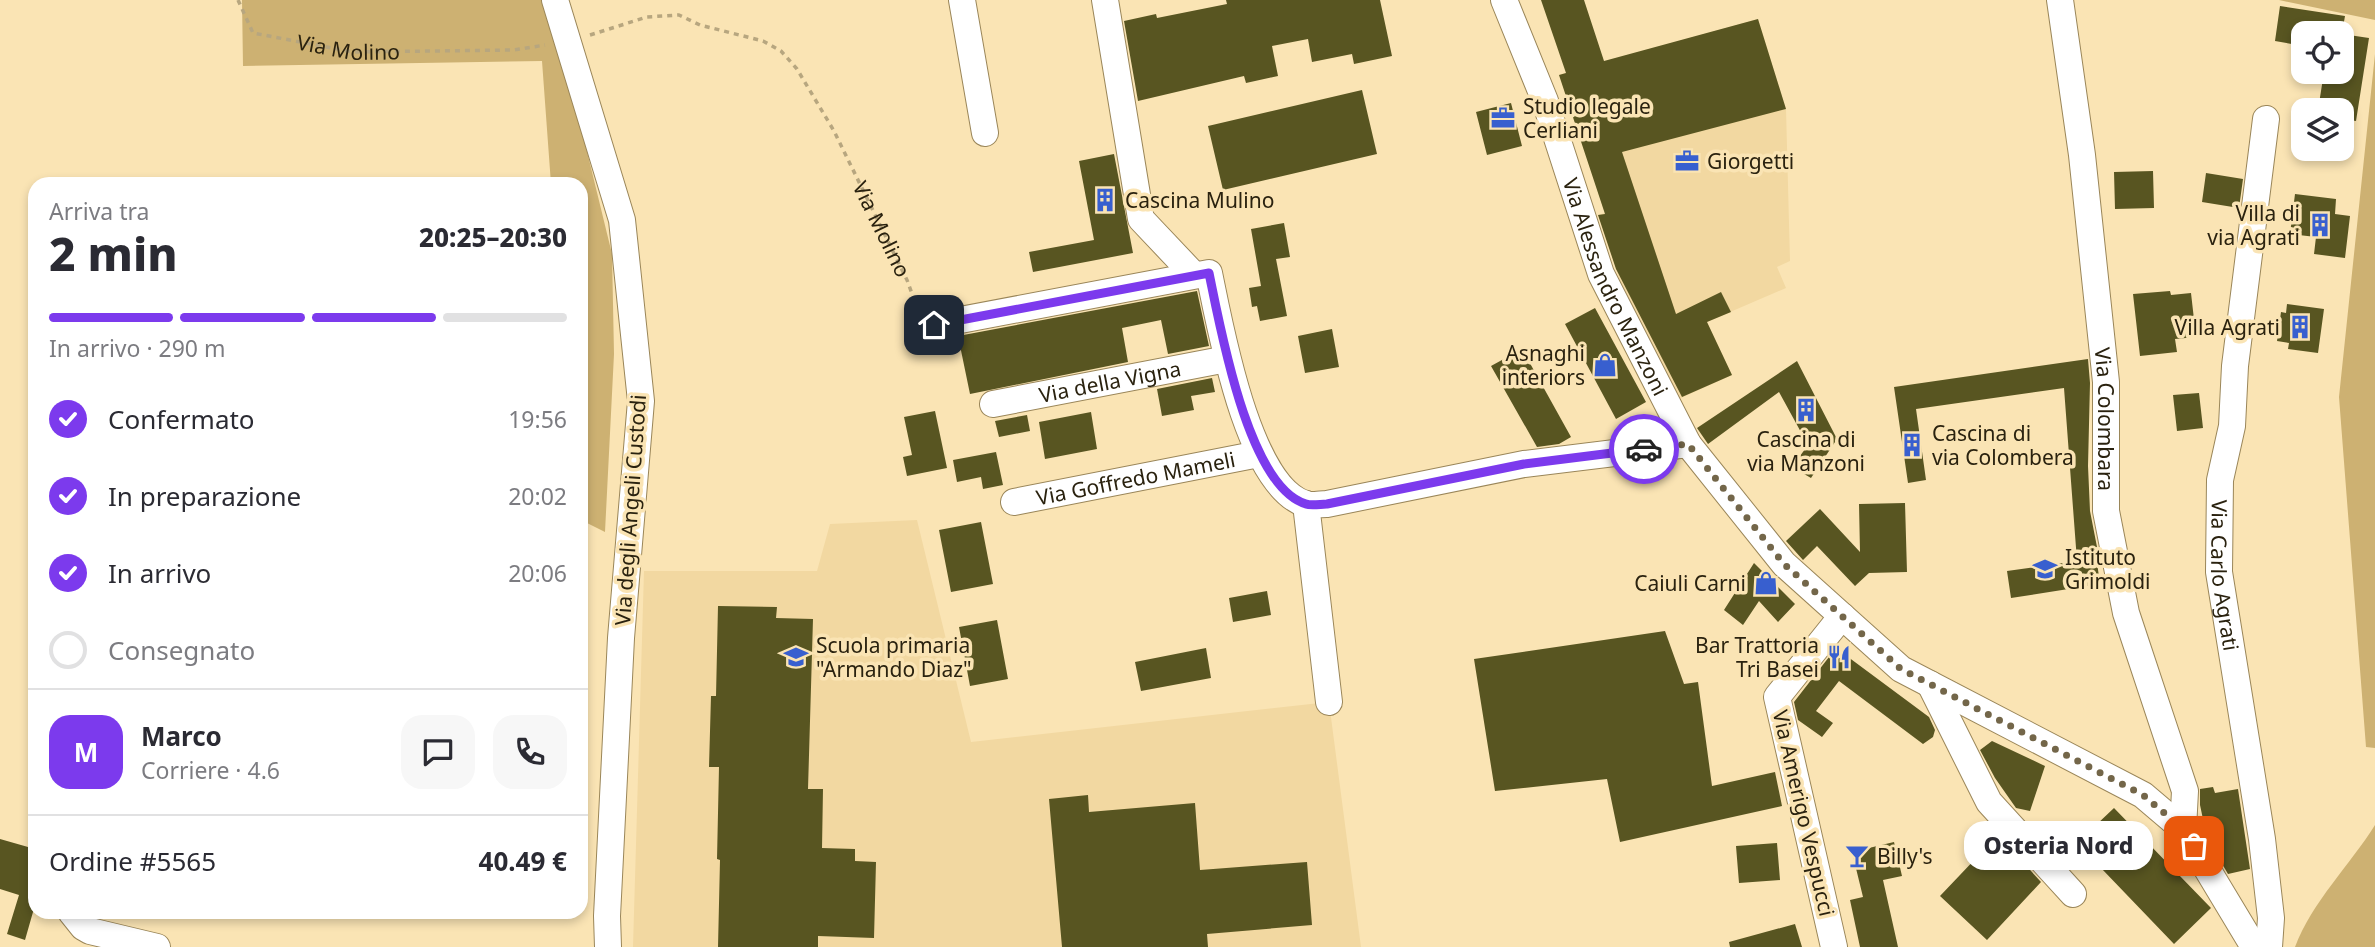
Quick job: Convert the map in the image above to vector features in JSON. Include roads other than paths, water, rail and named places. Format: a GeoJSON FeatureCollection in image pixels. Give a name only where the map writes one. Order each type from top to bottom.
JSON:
{"type":"FeatureCollection","features":[{"type":"Feature","properties":{"kind":"street","name":"Via degli Angeli Custodi"},"geometry":{"type":"LineString","coordinates":[[555,0],[622,220],[641,401],[621,638],[607,916],[608,947]]}},
{"type":"Feature","properties":{"kind":"street"},"geometry":{"type":"LineString","coordinates":[[962,0],[985,134]]}},
{"type":"Feature","properties":{"kind":"street"},"geometry":{"type":"LineString","coordinates":[[1105,0],[1141,219],[1194,275]]}},
{"type":"Feature","properties":{"kind":"street","name":"Via Alessandro Manzoni"},"geometry":{"type":"LineString","coordinates":[[1504,0],[1545,101],[1601,274],[1688,444],[1784,564],[1901,669],[2143,795],[2183,829],[2254,947]]}},
{"type":"Feature","properties":{"kind":"street","name":"Via Colombara"},"geometry":{"type":"LineString","coordinates":[[2060,0],[2082,155],[2106,382],[2106,511],[2126,613],[2185,791],[2183,829]]}},
{"type":"Feature","properties":{"kind":"street","name":"Via Carlo Agrati"},"geometry":{"type":"LineString","coordinates":[[2266,119],[2235,366],[2232,426],[2220,480],[2219,572],[2262,839],[2271,918],[2269,947]]}},
{"type":"Feature","properties":{"kind":"street"},"geometry":{"type":"LineString","coordinates":[[934,325],[1209,273],[1227,359],[1259,454],[1282,489],[1306,504],[1327,504],[1524,464],[1688,444]]}},
{"type":"Feature","properties":{"kind":"street","name":"Via della Vigna"},"geometry":{"type":"LineString","coordinates":[[993,404],[1227,359]]}},
{"type":"Feature","properties":{"kind":"street","name":"Via Goffredo Mameli"},"geometry":{"type":"LineString","coordinates":[[1014,502],[1259,454]]}},
{"type":"Feature","properties":{"kind":"street"},"geometry":{"type":"LineString","coordinates":[[1306,504],[1329,702]]}},
{"type":"Feature","properties":{"kind":"street","name":"Via Amerigo Vespucci"},"geometry":{"type":"LineString","coordinates":[[1834,947],[1777,697],[1842,616]]}},
{"type":"Feature","properties":{"kind":"street"},"geometry":{"type":"LineString","coordinates":[[1930,684],[1989,802],[2073,894]]}},
{"type":"Feature","properties":{"kind":"street"},"geometry":{"type":"LineString","coordinates":[[76,919],[90,932],[157,947]]}},
{"type":"Feature","properties":{"kind":"place","name":"Studio legale Cerliani"},"geometry":{"type":"Point","coordinates":[1503,118]}},
{"type":"Feature","properties":{"kind":"place","name":"Giorgetti"},"geometry":{"type":"Point","coordinates":[1687,161]}},
{"type":"Feature","properties":{"kind":"place","name":"Cascina Mulino"},"geometry":{"type":"Point","coordinates":[1105,200]}},
{"type":"Feature","properties":{"kind":"place","name":"Villa di via Agrati"},"geometry":{"type":"Point","coordinates":[2320,225]}},
{"type":"Feature","properties":{"kind":"place","name":"Villa Agrati"},"geometry":{"type":"Point","coordinates":[2300,327]}},
{"type":"Feature","properties":{"kind":"place","name":"Asnaghi interiors"},"geometry":{"type":"Point","coordinates":[1605,365]}},
{"type":"Feature","properties":{"kind":"place","name":"Cascina di via Manzoni"},"geometry":{"type":"Point","coordinates":[1806,410]}},
{"type":"Feature","properties":{"kind":"place","name":"Cascina di via Colombera"},"geometry":{"type":"Point","coordinates":[1912,445]}},
{"type":"Feature","properties":{"kind":"place","name":"Istituto Grimoldi"},"geometry":{"type":"Point","coordinates":[2045,569]}},
{"type":"Feature","properties":{"kind":"place","name":"Caiuli Carni"},"geometry":{"type":"Point","coordinates":[1766,583]}},
{"type":"Feature","properties":{"kind":"place","name":"Scuola primaria \"Armando Diaz\""},"geometry":{"type":"Point","coordinates":[796,657]}},
{"type":"Feature","properties":{"kind":"place","name":"Bar Trattoria Tri Basei"},"geometry":{"type":"Point","coordinates":[1839,657]}},
{"type":"Feature","properties":{"kind":"place","name":"Osteria Nord"},"geometry":{"type":"Point","coordinates":[2194,846]}},
{"type":"Feature","properties":{"kind":"place","name":"Billy's"},"geometry":{"type":"Point","coordinates":[1857,856]}}]}
